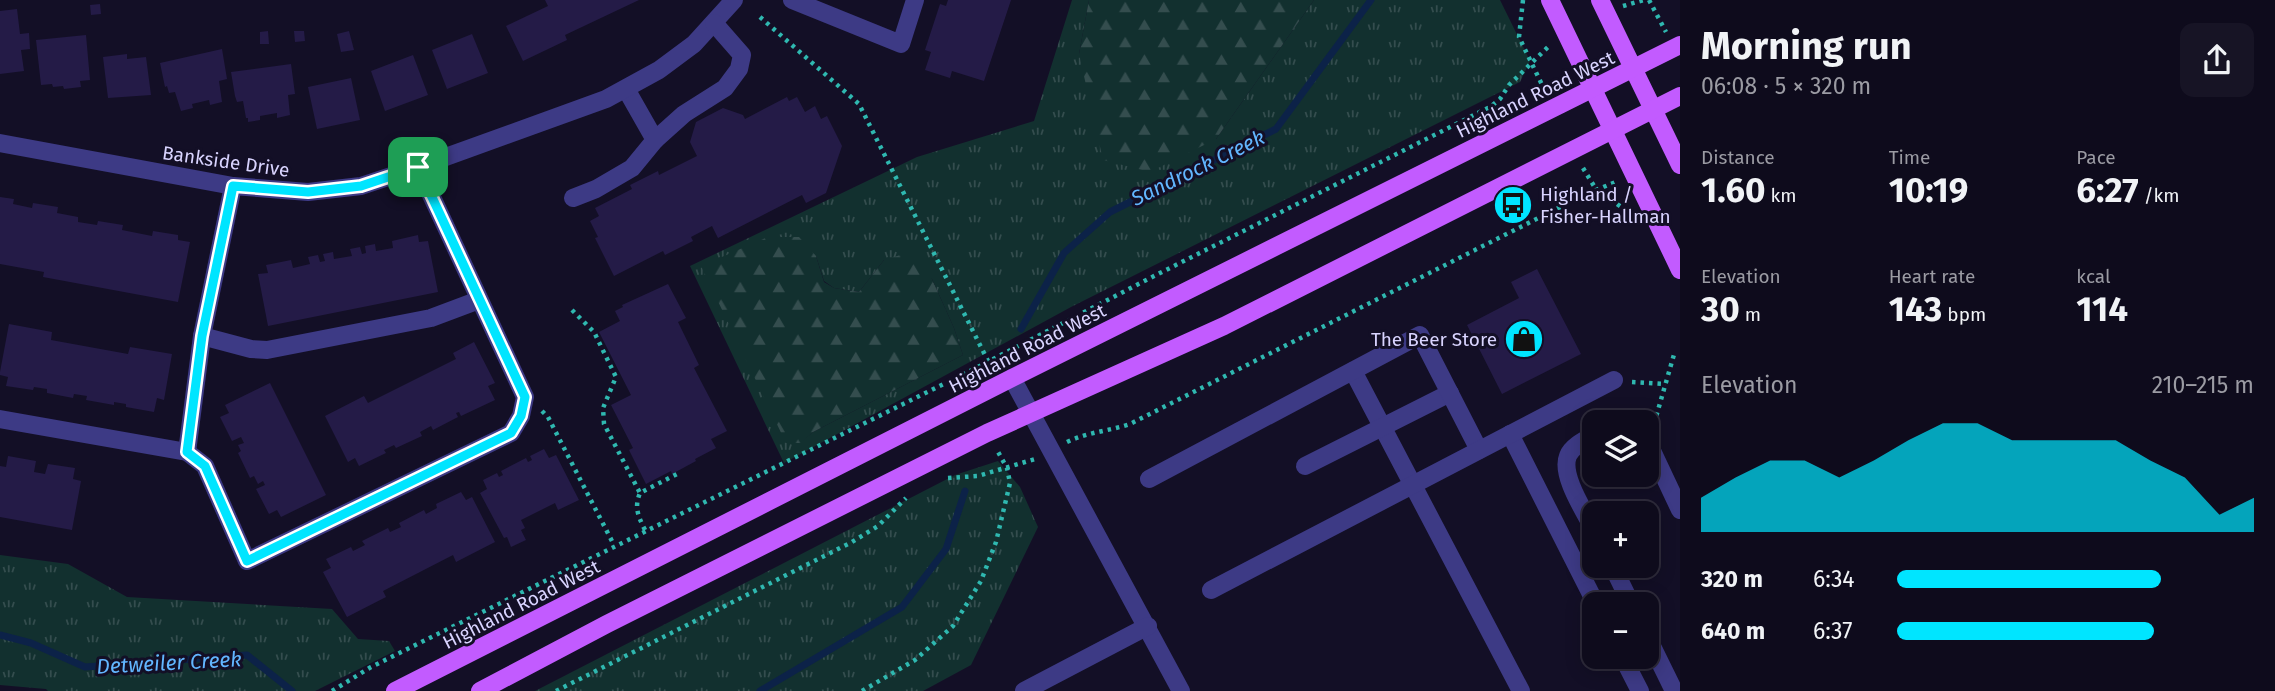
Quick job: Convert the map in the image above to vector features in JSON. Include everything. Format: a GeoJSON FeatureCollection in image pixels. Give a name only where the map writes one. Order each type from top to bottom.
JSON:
{"type":"FeatureCollection","features":[{"type":"Feature","properties":{"kind":"main road"},"geometry":{"type":"LineString","coordinates":[[1550,0],[1680,270]]}},
{"type":"Feature","properties":{"kind":"main road"},"geometry":{"type":"LineString","coordinates":[[1600,0],[1680,165]]}},
{"type":"Feature","properties":{"kind":"main road","name":"Highland Road West"},"geometry":{"type":"LineString","coordinates":[[395,691],[1012,378],[1680,45]]}},
{"type":"Feature","properties":{"kind":"main road"},"geometry":{"type":"LineString","coordinates":[[480,691],[656,599],[987,433],[1224,326],[1680,96]]}},
{"type":"Feature","properties":{"kind":"street","name":"Bankside Drive"},"geometry":{"type":"LineString","coordinates":[[0,144],[233,186],[308,192],[361,186],[606,99],[659,70],[685,51],[734,0]]}},
{"type":"Feature","properties":{"kind":"street"},"geometry":{"type":"LineString","coordinates":[[792,0],[901,44],[915,0]]}},
{"type":"Feature","properties":{"kind":"street"},"geometry":{"type":"LineString","coordinates":[[573,198],[596,189],[632,168],[655,140],[684,114],[725,88],[739,69],[742,55],[714,23]]}},
{"type":"Feature","properties":{"kind":"street"},"geometry":{"type":"LineString","coordinates":[[626,89],[655,140]]}},
{"type":"Feature","properties":{"kind":"street"},"geometry":{"type":"LineString","coordinates":[[0,419],[187,452],[205,466],[247,561],[511,433],[521,416],[525,397],[418,167]]}},
{"type":"Feature","properties":{"kind":"street"},"geometry":{"type":"LineString","coordinates":[[187,452],[202,336],[233,186]]}},
{"type":"Feature","properties":{"kind":"street"},"geometry":{"type":"LineString","coordinates":[[202,336],[251,349],[267,350],[432,318],[479,300]]}},
{"type":"Feature","properties":{"kind":"street"},"geometry":{"type":"LineString","coordinates":[[1149,479],[1420,335],[1479,450]]}},
{"type":"Feature","properties":{"kind":"street"},"geometry":{"type":"LineString","coordinates":[[1353,371],[1521,691]]}},
{"type":"Feature","properties":{"kind":"street"},"geometry":{"type":"LineString","coordinates":[[1012,378],[1181,691]]}},
{"type":"Feature","properties":{"kind":"street"},"geometry":{"type":"LineString","coordinates":[[1211,590],[1614,380]]}},
{"type":"Feature","properties":{"kind":"street"},"geometry":{"type":"LineString","coordinates":[[1305,466],[1450,393]]}},
{"type":"Feature","properties":{"kind":"street"},"geometry":{"type":"LineString","coordinates":[[1510,434],[1589,592]]}},
{"type":"Feature","properties":{"kind":"street"},"geometry":{"type":"LineString","coordinates":[[1582,441],[1568,455],[1566,473],[1582,506]]}},
{"type":"Feature","properties":{"kind":"street"},"geometry":{"type":"LineString","coordinates":[[1659,465],[1680,510]]}},
{"type":"Feature","properties":{"kind":"street"},"geometry":{"type":"LineString","coordinates":[[1024,691],[1148,626]]}},
{"type":"Feature","properties":{"kind":"street"},"geometry":{"type":"LineString","coordinates":[[1659,660],[1674,691]]}},
{"type":"Feature","properties":{"kind":"street"},"geometry":{"type":"LineString","coordinates":[[1629,669],[1640,691]]}},
{"type":"Feature","properties":{"kind":"path"},"geometry":{"type":"LineString","coordinates":[[1523,0],[1519,37],[1546,92]]}},
{"type":"Feature","properties":{"kind":"path"},"geometry":{"type":"LineString","coordinates":[[1622,6],[1643,0]]}},
{"type":"Feature","properties":{"kind":"path"},"geometry":{"type":"LineString","coordinates":[[1650,0],[1661,22]]}},
{"type":"Feature","properties":{"kind":"path"},"geometry":{"type":"LineString","coordinates":[[760,18],[859,104],[988,361]]}},
{"type":"Feature","properties":{"kind":"path"},"geometry":{"type":"LineString","coordinates":[[332,691],[370,667],[988,361],[1490,107],[1555,40]]}},
{"type":"Feature","properties":{"kind":"path"},"geometry":{"type":"LineString","coordinates":[[1581,165],[1597,191]]}},
{"type":"Feature","properties":{"kind":"path"},"geometry":{"type":"LineString","coordinates":[[1072,440],[1092,432],[1112,430],[1130,424],[1584,195],[1620,180]]}},
{"type":"Feature","properties":{"kind":"path"},"geometry":{"type":"LineString","coordinates":[[572,310],[594,332],[616,377],[603,408],[604,424],[640,493]]}},
{"type":"Feature","properties":{"kind":"path"},"geometry":{"type":"LineString","coordinates":[[1658,410],[1675,351]]}},
{"type":"Feature","properties":{"kind":"path"},"geometry":{"type":"LineString","coordinates":[[1614,380],[1666,384]]}},
{"type":"Feature","properties":{"kind":"path"},"geometry":{"type":"LineString","coordinates":[[525,397],[548,416],[614,545]]}},
{"type":"Feature","properties":{"kind":"path"},"geometry":{"type":"LineString","coordinates":[[862,691],[915,660],[953,626],[981,581],[996,542],[1010,483],[1007,468],[995,447]]}},
{"type":"Feature","properties":{"kind":"path"},"geometry":{"type":"LineString","coordinates":[[943,479],[978,476],[1032,461]]}},
{"type":"Feature","properties":{"kind":"path"},"geometry":{"type":"LineString","coordinates":[[645,530],[638,516],[636,503],[640,493],[678,473]]}},
{"type":"Feature","properties":{"kind":"path"},"geometry":{"type":"LineString","coordinates":[[556,691],[852,542],[878,526],[910,494]]}},
{"type":"Feature","properties":{"kind":"green space"},"geometry":{"type":"Polygon","coordinates":[[[1072,0],[1089,0],[1079,54],[1216,139],[1314,0],[1500,0],[1530,61],[1520,82],[1071,307],[784,463],[690,266],[917,157],[1034,121],[1072,0]],[[816,256],[801,442],[813,432],[963,355],[932,279],[884,260],[859,292],[834,288],[824,281],[816,256]]]}},
{"type":"Feature","properties":{"kind":"green space"},"geometry":{"type":"Polygon","coordinates":[[[1089,0],[1314,0],[1216,139],[1150,172],[1103,160],[1079,54],[1089,0]]]}},
{"type":"Feature","properties":{"kind":"green space"},"geometry":{"type":"Polygon","coordinates":[[[768,237],[799,237],[816,256],[824,282],[834,288],[859,292],[884,260],[907,253],[932,279],[963,355],[813,432],[801,443],[786,443],[701,266],[768,237]]]}},
{"type":"Feature","properties":{"kind":"green space"},"geometry":{"type":"Polygon","coordinates":[[[998,461],[1020,487],[1038,527],[971,665],[923,691],[535,691],[955,475],[998,461]]]}},
{"type":"Feature","properties":{"kind":"green space"},"geometry":{"type":"Polygon","coordinates":[[[0,555],[68,564],[127,597],[332,609],[358,639],[389,641],[395,651],[315,691],[48,691],[0,685],[0,555]]]}},
{"type":"Feature","properties":{"kind":"building"},"geometry":{"type":"Polygon","coordinates":[[[545,0],[639,0],[565,35],[567,40],[523,61],[506,26],[548,6],[545,0]]]}},
{"type":"Feature","properties":{"kind":"building"},"geometry":{"type":"Polygon","coordinates":[[[948,0],[1011,0],[984,81],[952,71],[950,78],[925,70],[931,52],[925,50],[940,4],[946,6],[948,0]]]}},
{"type":"Feature","properties":{"kind":"building"},"geometry":{"type":"Polygon","coordinates":[[[100,4],[101,14],[91,15],[90,5],[100,4]]]}},
{"type":"Feature","properties":{"kind":"building"},"geometry":{"type":"Polygon","coordinates":[[[17,9],[20,34],[29,33],[30,49],[21,50],[24,71],[0,74],[0,11],[17,9]]]}},
{"type":"Feature","properties":{"kind":"building"},"geometry":{"type":"Polygon","coordinates":[[[268,31],[269,44],[260,44],[260,32],[268,31]]]}},
{"type":"Feature","properties":{"kind":"building"},"geometry":{"type":"Polygon","coordinates":[[[294,31],[304,31],[305,41],[295,42],[294,31]]]}},
{"type":"Feature","properties":{"kind":"building"},"geometry":{"type":"Polygon","coordinates":[[[349,31],[354,50],[341,52],[337,34],[349,31]]]}},
{"type":"Feature","properties":{"kind":"building"},"geometry":{"type":"Polygon","coordinates":[[[472,34],[488,73],[447,89],[432,50],[472,34]]]}},
{"type":"Feature","properties":{"kind":"building"},"geometry":{"type":"Polygon","coordinates":[[[86,35],[90,80],[80,81],[81,87],[64,89],[63,86],[53,87],[52,84],[41,85],[36,40],[86,35]]]}},
{"type":"Feature","properties":{"kind":"building"},"geometry":{"type":"Polygon","coordinates":[[[222,49],[227,79],[219,81],[222,102],[210,105],[209,100],[192,104],[193,108],[181,111],[175,92],[169,93],[167,86],[165,87],[160,63],[222,49]]]}},
{"type":"Feature","properties":{"kind":"building"},"geometry":{"type":"Polygon","coordinates":[[[127,54],[127,59],[146,57],[151,95],[108,98],[103,57],[127,54]]]}},
{"type":"Feature","properties":{"kind":"building"},"geometry":{"type":"Polygon","coordinates":[[[413,55],[428,95],[385,111],[371,71],[413,55]]]}},
{"type":"Feature","properties":{"kind":"building"},"geometry":{"type":"Polygon","coordinates":[[[291,64],[295,94],[288,95],[290,115],[277,118],[277,113],[260,116],[260,120],[248,122],[243,101],[237,102],[231,72],[291,64]]]}},
{"type":"Feature","properties":{"kind":"building"},"geometry":{"type":"Polygon","coordinates":[[[351,78],[360,120],[317,129],[308,87],[351,78]]]}},
{"type":"Feature","properties":{"kind":"building"},"geometry":{"type":"Polygon","coordinates":[[[787,97],[789,101],[797,97],[805,112],[815,106],[821,119],[827,116],[842,146],[826,193],[806,203],[802,195],[718,238],[712,226],[691,237],[693,241],[665,255],[663,251],[614,276],[595,238],[598,237],[590,221],[599,216],[595,208],[632,189],[630,185],[658,171],[659,175],[697,156],[690,142],[696,122],[723,108],[743,115],[745,119],[787,97]]]}},
{"type":"Feature","properties":{"kind":"building"},"geometry":{"type":"Polygon","coordinates":[[[0,197],[14,199],[13,204],[32,208],[33,203],[58,207],[57,213],[78,217],[78,222],[97,225],[98,221],[123,225],[122,230],[152,236],[153,231],[178,235],[178,240],[190,242],[178,302],[43,277],[44,272],[0,264],[0,197]]]}},
{"type":"Feature","properties":{"kind":"building"},"geometry":{"type":"Polygon","coordinates":[[[418,235],[419,242],[428,241],[438,292],[268,326],[258,274],[268,273],[266,265],[291,260],[293,268],[310,264],[308,257],[318,255],[320,262],[325,261],[323,254],[333,252],[334,259],[352,256],[350,249],[360,247],[362,254],[366,253],[365,246],[375,244],[376,251],[393,248],[392,241],[418,235]]]}},
{"type":"Feature","properties":{"kind":"building","name":"The Beer Store"},"geometry":{"type":"Polygon","coordinates":[[[1537,269],[1581,354],[1502,394],[1467,325],[1519,298],[1511,282],[1537,269]]]}},
{"type":"Feature","properties":{"kind":"building"},"geometry":{"type":"Polygon","coordinates":[[[668,284],[686,318],[678,322],[699,365],[694,368],[727,431],[711,439],[716,448],[672,474],[671,471],[646,484],[629,450],[633,448],[611,405],[631,395],[599,332],[620,321],[615,311],[623,307],[622,305],[668,284]]]}},
{"type":"Feature","properties":{"kind":"building"},"geometry":{"type":"Polygon","coordinates":[[[9,324],[52,332],[51,340],[128,354],[130,347],[172,354],[164,400],[157,398],[154,412],[126,407],[126,404],[114,402],[114,405],[86,400],[87,396],[74,394],[73,398],[47,393],[47,389],[6,386],[8,377],[0,375],[0,372],[9,324]]]}},
{"type":"Feature","properties":{"kind":"building"},"geometry":{"type":"Polygon","coordinates":[[[474,342],[495,383],[488,386],[495,400],[461,416],[459,412],[456,413],[458,417],[433,430],[431,426],[420,432],[422,436],[396,448],[394,445],[384,450],[386,453],[359,466],[355,458],[348,462],[325,416],[364,396],[368,403],[456,359],[453,353],[474,342]]]}},
{"type":"Feature","properties":{"kind":"building"},"geometry":{"type":"Polygon","coordinates":[[[270,383],[326,495],[281,517],[277,510],[269,514],[256,489],[265,485],[263,481],[258,484],[254,476],[250,478],[238,453],[241,451],[238,445],[244,443],[241,437],[232,441],[220,417],[229,413],[225,405],[270,383]]]}},
{"type":"Feature","properties":{"kind":"building"},"geometry":{"type":"Polygon","coordinates":[[[544,449],[549,458],[556,455],[579,500],[558,510],[555,503],[521,520],[525,528],[521,530],[526,540],[511,547],[480,493],[487,489],[483,480],[497,473],[499,477],[503,475],[501,471],[526,458],[528,462],[532,460],[530,456],[544,449]]]}},
{"type":"Feature","properties":{"kind":"building"},"geometry":{"type":"Polygon","coordinates":[[[8,456],[36,461],[34,472],[45,474],[48,464],[75,468],[73,479],[81,481],[72,530],[0,517],[0,466],[6,467],[8,456]]]}},
{"type":"Feature","properties":{"kind":"building"},"geometry":{"type":"Polygon","coordinates":[[[461,492],[466,500],[472,497],[495,542],[456,562],[453,555],[383,591],[386,597],[347,617],[323,572],[331,568],[326,559],[351,547],[353,551],[365,545],[362,541],[388,528],[390,532],[401,527],[399,523],[424,510],[426,514],[437,508],[436,504],[461,492]]]}},
{"type":"Feature","properties":{"kind":"waterway","name":"Sandrock Creek"},"geometry":{"type":"LineString","coordinates":[[1021,329],[1064,253],[1110,212],[1276,129],[1371,0]]}},
{"type":"Feature","properties":{"kind":"waterway","name":"Sandrock Creek"},"geometry":{"type":"LineString","coordinates":[[760,691],[902,607],[946,549],[965,491]]}},
{"type":"Feature","properties":{"kind":"waterway","name":"Detweiler Creek"},"geometry":{"type":"LineString","coordinates":[[0,635],[31,643],[85,667],[247,655],[292,691]]}},
{"type":"Feature","properties":{"kind":"place","name":"Highland / Fisher-Hallman"},"geometry":{"type":"Point","coordinates":[1513,205]}},
{"type":"Feature","properties":{"kind":"place","name":"The Beer Store"},"geometry":{"type":"Point","coordinates":[1524,339]}},
{"type":"Feature","properties":{"kind":"route"},"geometry":{"type":"LineString","coordinates":[[418,167],[525,397],[521,416],[511,433],[247,561],[205,466],[187,452],[202,336],[233,186],[308,192],[361,186],[418,167]]}}]}
